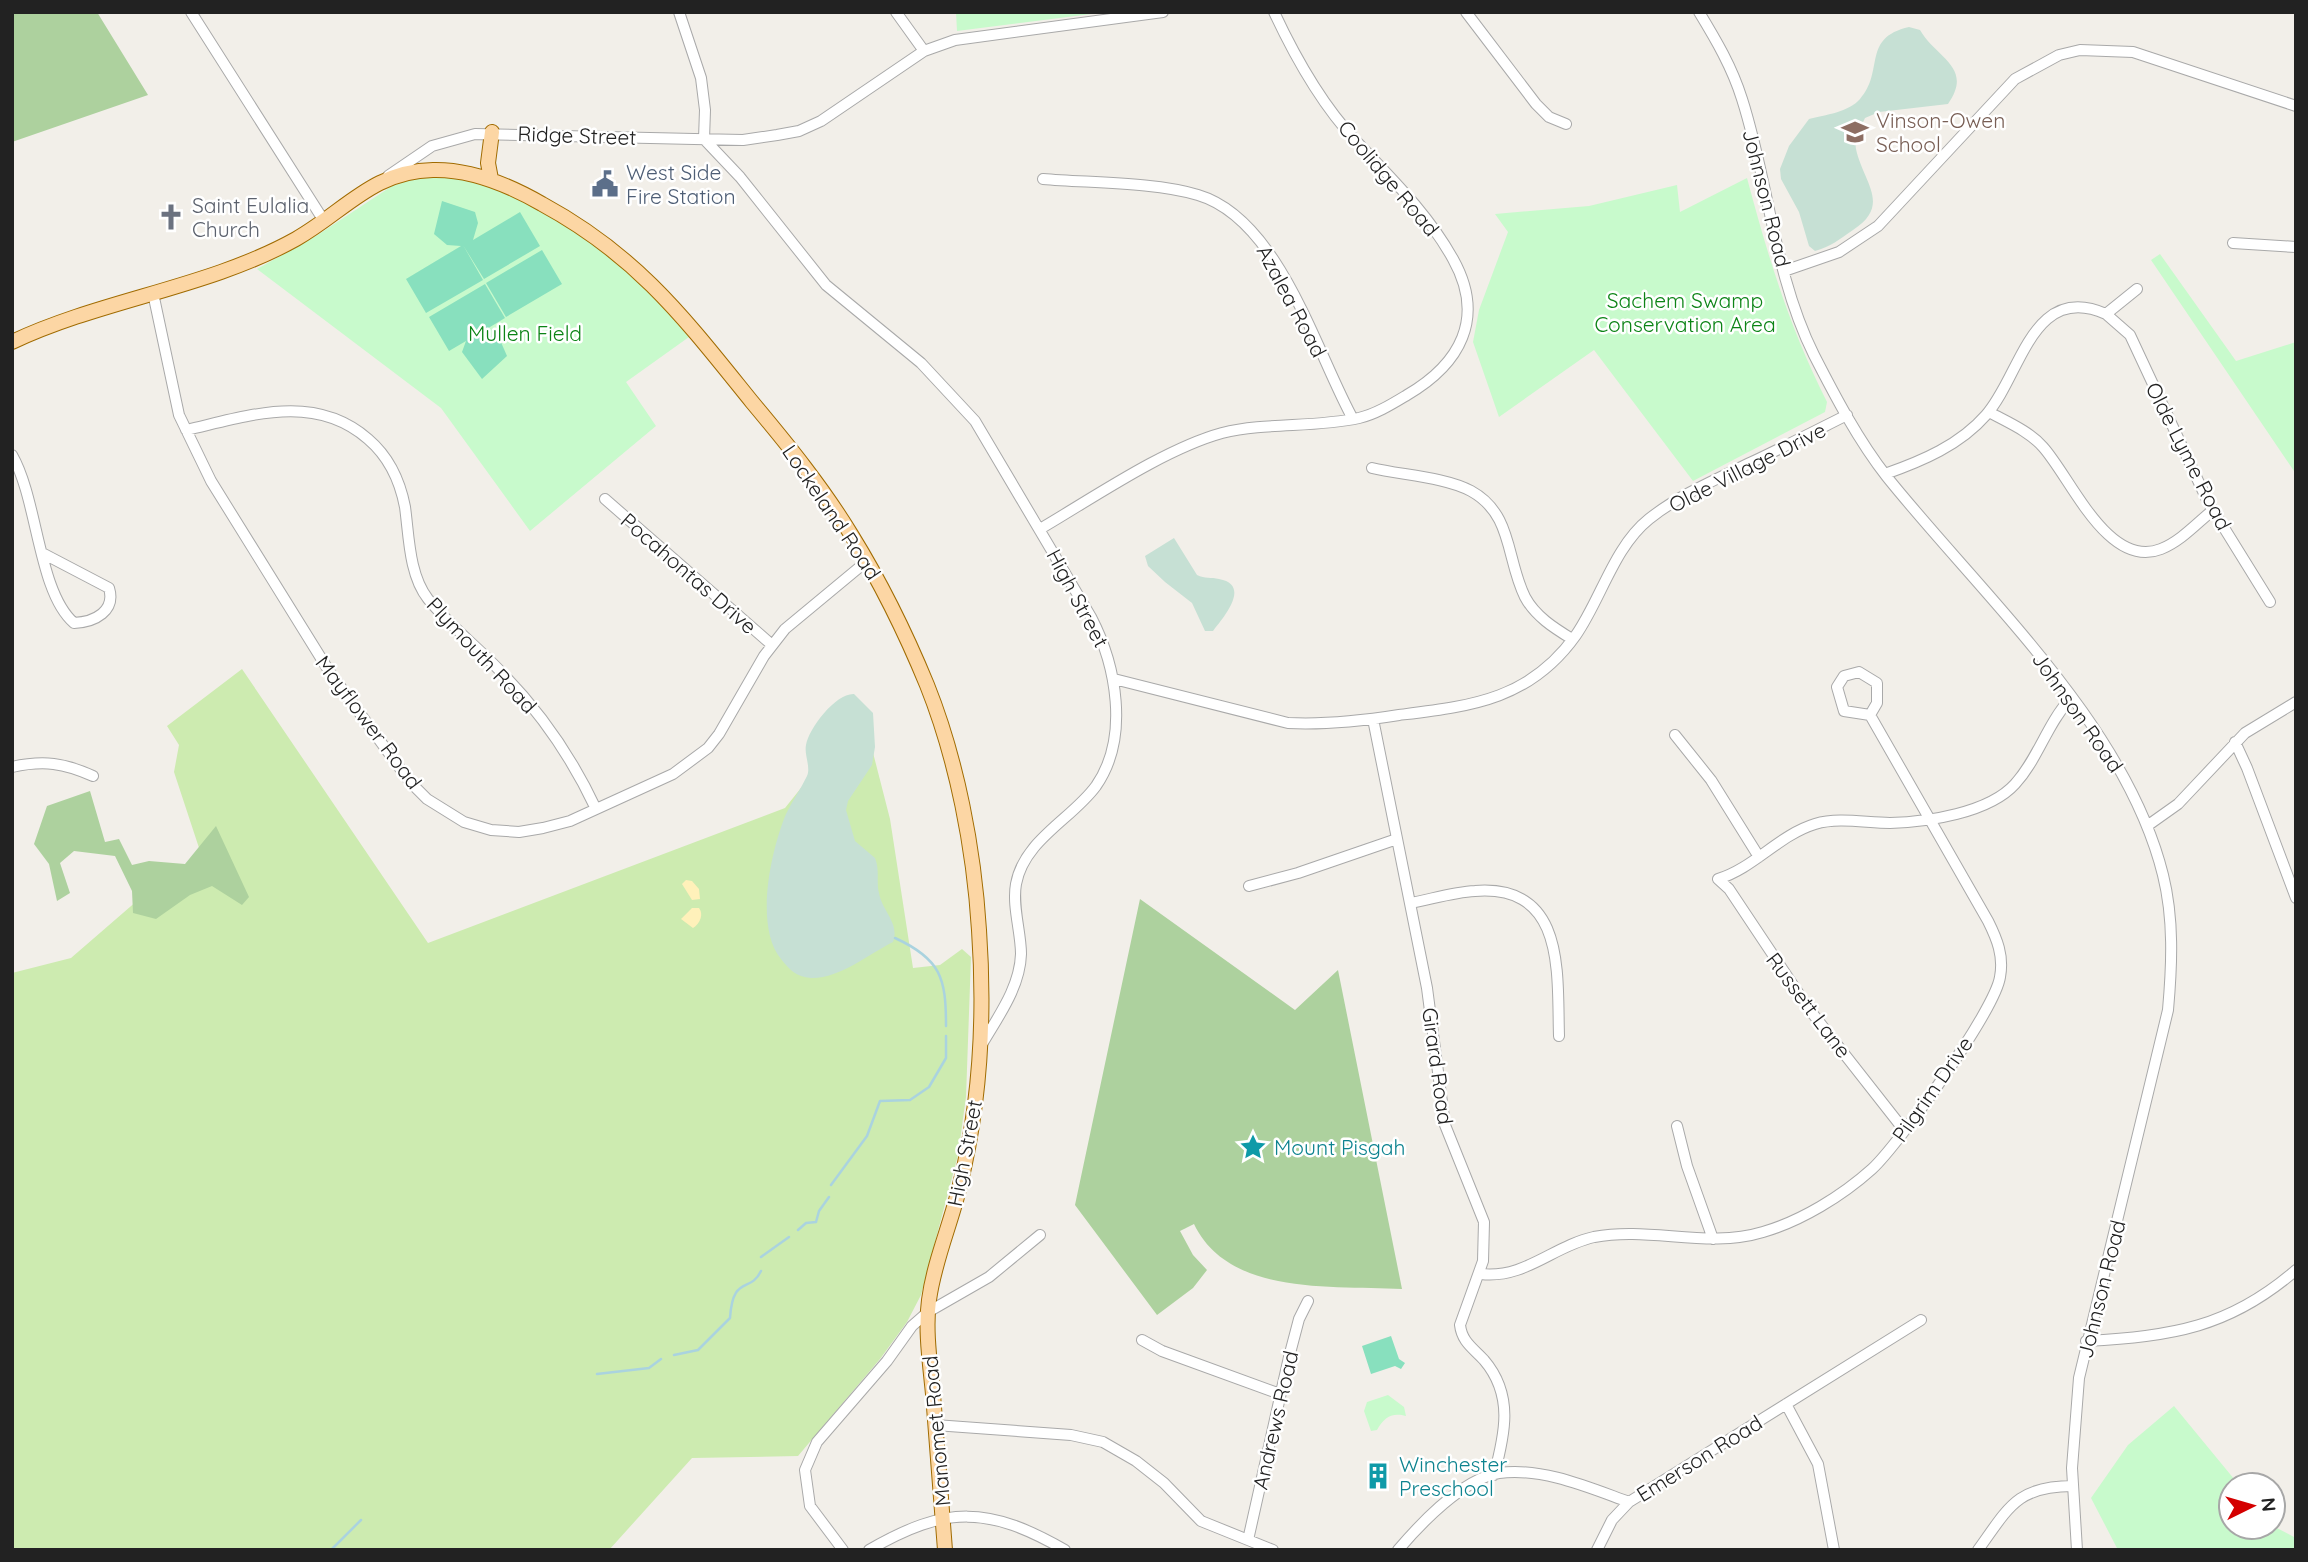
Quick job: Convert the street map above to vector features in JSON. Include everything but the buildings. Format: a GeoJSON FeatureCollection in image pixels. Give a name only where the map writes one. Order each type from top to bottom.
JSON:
{"type":"FeatureCollection","features":[{"type":"Feature","properties":{"kind":"main road"},"geometry":{"type":"LineString","coordinates":[[491,179],[488,155],[492,132]]}},
{"type":"Feature","properties":{"kind":"main road","name":"Lockeland Road"},"geometry":{"type":"LineString","coordinates":[[386,177],[440,169],[491,179],[561,214],[611,246],[683,315],[813,477],[882,587],[929,690],[950,759],[965,826],[979,927],[979,1049]]}},
{"type":"Feature","properties":{"kind":"main road","name":"Ridge Street"},"geometry":{"type":"LineString","coordinates":[[12,342],[87,312],[245,262],[297,238],[386,177]]}},
{"type":"Feature","properties":{"kind":"main road","name":"High Street"},"geometry":{"type":"LineString","coordinates":[[928,1312],[936,1267],[960,1188],[972,1121],[979,1049]]}},
{"type":"Feature","properties":{"kind":"main road","name":"Manomet Road"},"geometry":{"type":"LineString","coordinates":[[928,1312],[945,1550]]}},
{"type":"Feature","properties":{"kind":"street"},"geometry":{"type":"LineString","coordinates":[[191,12],[324,221]]}},
{"type":"Feature","properties":{"kind":"street"},"geometry":{"type":"LineString","coordinates":[[896,12],[924,51]]}},
{"type":"Feature","properties":{"kind":"street","name":"Ridge Street"},"geometry":{"type":"LineString","coordinates":[[386,177],[432,146],[458,136],[492,132],[743,139],[799,131],[848,104],[924,51],[968,38],[1164,12]]}},
{"type":"Feature","properties":{"kind":"street","name":"Coolidge Road"},"geometry":{"type":"LineString","coordinates":[[1040,529],[1165,458],[1222,433],[1353,419],[1390,405],[1443,369],[1457,351],[1464,333],[1468,302],[1455,262],[1429,222],[1335,115],[1313,84],[1274,12]]}},
{"type":"Feature","properties":{"kind":"street"},"geometry":{"type":"LineString","coordinates":[[1466,12],[1536,104],[1549,117],[1566,124]]}},
{"type":"Feature","properties":{"kind":"street","name":"Johnson Road"},"geometry":{"type":"LineString","coordinates":[[1699,12],[1726,57],[1742,98],[1784,271],[1813,352],[1847,415],[1885,474],[2000,607],[2117,766],[2147,826],[2164,876],[2171,920],[2172,959],[2168,1010],[2142,1127],[2086,1340],[2074,1414],[2073,1486],[2077,1550]]}},
{"type":"Feature","properties":{"kind":"street"},"geometry":{"type":"LineString","coordinates":[[679,13],[701,78],[705,110],[704,139]]}},
{"type":"Feature","properties":{"kind":"street"},"geometry":{"type":"LineString","coordinates":[[1784,271],[1839,252],[1868,234],[1906,199],[2015,79],[2059,55],[2093,49],[2133,51],[2296,106]]}},
{"type":"Feature","properties":{"kind":"street","name":"High Street"},"geometry":{"type":"LineString","coordinates":[[704,139],[740,177],[826,285],[951,392],[975,421],[1105,642],[1114,679],[1113,734],[1109,760],[1096,786],[1045,835],[1025,860],[1015,885],[1021,954],[1018,975],[1007,1001],[979,1049]]}},
{"type":"Feature","properties":{"kind":"street","name":"Azalea Road"},"geometry":{"type":"LineString","coordinates":[[1043,179],[1199,195],[1227,210],[1261,240],[1291,292],[1353,419]]}},
{"type":"Feature","properties":{"kind":"street"},"geometry":{"type":"LineString","coordinates":[[2233,243],[2296,247]]}},
{"type":"Feature","properties":{"kind":"street"},"geometry":{"type":"LineString","coordinates":[[1885,474],[1940,452],[1989,412],[2037,327],[2054,315],[2076,308],[2093,308],[2106,314],[2137,289]]}},
{"type":"Feature","properties":{"kind":"street","name":"Mayflower Road"},"geometry":{"type":"LineString","coordinates":[[153,293],[173,391],[186,430],[211,481],[316,652],[410,782],[427,799],[464,822],[491,830],[519,832],[570,821],[673,774],[708,748],[734,711],[772,645],[785,629],[867,561]]}},
{"type":"Feature","properties":{"kind":"street","name":"Olde Lyme Road"},"geometry":{"type":"LineString","coordinates":[[2106,314],[2130,335],[2213,510],[2270,602]]}},
{"type":"Feature","properties":{"kind":"street","name":"Plymouth Road"},"geometry":{"type":"LineString","coordinates":[[186,430],[283,410],[307,410],[333,416],[359,431],[377,447],[394,471],[404,502],[415,570],[425,596],[504,674],[548,728],[583,781],[596,809]]}},
{"type":"Feature","properties":{"kind":"street"},"geometry":{"type":"LineString","coordinates":[[1989,412],[2020,429],[2042,446],[2095,523],[2122,546],[2144,551],[2160,549],[2213,510]]}},
{"type":"Feature","properties":{"kind":"street","name":"Olde Village Drive"},"geometry":{"type":"LineString","coordinates":[[1114,679],[1288,723],[1337,724],[1456,709],[1491,701],[1541,673],[1572,639],[1628,543],[1648,520],[1707,483],[1847,415]]}},
{"type":"Feature","properties":{"kind":"street"},"geometry":{"type":"LineString","coordinates":[[12,456],[24,482],[56,598],[65,615],[74,623],[93,620],[108,608],[112,598],[109,588],[44,554]]}},
{"type":"Feature","properties":{"kind":"street"},"geometry":{"type":"LineString","coordinates":[[1372,468],[1453,484],[1487,502],[1504,527],[1526,597],[1545,621],[1572,639]]}},
{"type":"Feature","properties":{"kind":"street","name":"Pocahontas Drive"},"geometry":{"type":"LineString","coordinates":[[605,499],[772,645]]}},
{"type":"Feature","properties":{"kind":"street"},"geometry":{"type":"LineString","coordinates":[[1859,672],[1877,683],[1877,703],[1870,715],[1844,711],[1837,687],[1844,676],[1859,672]]}},
{"type":"Feature","properties":{"kind":"street"},"geometry":{"type":"LineString","coordinates":[[1675,735],[1711,780],[1759,857],[1790,835],[1818,823],[1892,823],[1950,816],[1980,807],[2015,785],[2070,699]]}},
{"type":"Feature","properties":{"kind":"street"},"geometry":{"type":"LineString","coordinates":[[2147,826],[2178,804],[2235,742],[2264,719],[2296,702]]}},
{"type":"Feature","properties":{"kind":"street","name":"Pilgrim Drive"},"geometry":{"type":"LineString","coordinates":[[1480,1274],[1501,1275],[1518,1271],[1586,1239],[1611,1235],[1713,1239],[1765,1232],[1838,1196],[1872,1169],[1904,1130],[1986,1012],[2000,976],[2001,956],[1997,940],[1870,715]]}},
{"type":"Feature","properties":{"kind":"street","name":"Girard Road"},"geometry":{"type":"LineString","coordinates":[[1373,719],[1427,988],[1445,1125],[1484,1222],[1485,1249],[1480,1274],[1463,1311],[1460,1325],[1461,1336],[1488,1365],[1504,1399],[1506,1416],[1494,1475]]}},
{"type":"Feature","properties":{"kind":"street"},"geometry":{"type":"LineString","coordinates":[[2235,742],[2248,768],[2296,898]]}},
{"type":"Feature","properties":{"kind":"street"},"geometry":{"type":"LineString","coordinates":[[12,767],[46,761],[66,765],[93,776]]}},
{"type":"Feature","properties":{"kind":"street"},"geometry":{"type":"LineString","coordinates":[[1249,886],[1298,873],[1397,839]]}},
{"type":"Feature","properties":{"kind":"street","name":"Russett Lane"},"geometry":{"type":"LineString","coordinates":[[1759,857],[1732,874],[1718,879],[1729,889],[1809,1009],[1904,1130]]}},
{"type":"Feature","properties":{"kind":"street"},"geometry":{"type":"LineString","coordinates":[[1411,903],[1483,890],[1506,894],[1531,907],[1543,919],[1554,944],[1559,1035]]}},
{"type":"Feature","properties":{"kind":"street"},"geometry":{"type":"LineString","coordinates":[[1677,1126],[1687,1166],[1713,1239]]}},
{"type":"Feature","properties":{"kind":"street"},"geometry":{"type":"LineString","coordinates":[[843,1550],[810,1506],[805,1470],[808,1456],[844,1408],[887,1361],[912,1326],[928,1312],[989,1277],[1040,1235]]}},
{"type":"Feature","properties":{"kind":"street"},"geometry":{"type":"LineString","coordinates":[[2086,1340],[2165,1334],[2212,1322],[2251,1305],[2296,1270]]}},
{"type":"Feature","properties":{"kind":"street","name":"Andrews Road"},"geometry":{"type":"LineString","coordinates":[[1248,1540],[1280,1394],[1299,1319],[1308,1301]]}},
{"type":"Feature","properties":{"kind":"street","name":"Emerson Road"},"geometry":{"type":"LineString","coordinates":[[1398,1550],[1418,1525],[1450,1498],[1494,1475],[1527,1474],[1555,1478],[1629,1502],[1921,1320]]}},
{"type":"Feature","properties":{"kind":"street"},"geometry":{"type":"LineString","coordinates":[[1142,1340],[1162,1352],[1280,1394]]}},
{"type":"Feature","properties":{"kind":"street"},"geometry":{"type":"LineString","coordinates":[[1786,1404],[1818,1464],[1834,1550]]}},
{"type":"Feature","properties":{"kind":"street"},"geometry":{"type":"LineString","coordinates":[[935,1425],[1071,1435],[1103,1442],[1136,1461],[1164,1483],[1200,1521],[1273,1550]]}},
{"type":"Feature","properties":{"kind":"street"},"geometry":{"type":"LineString","coordinates":[[1978,1550],[2021,1496],[2044,1487],[2073,1486]]}},
{"type":"Feature","properties":{"kind":"street"},"geometry":{"type":"LineString","coordinates":[[1597,1550],[1612,1520],[1629,1502]]}},
{"type":"Feature","properties":{"kind":"street"},"geometry":{"type":"LineString","coordinates":[[869,1550],[943,1518],[996,1518],[1032,1531],[1065,1550]]}},
{"type":"Feature","properties":{"kind":"green space"},"geometry":{"type":"Polygon","coordinates":[[[12,12],[97,12],[148,95],[12,142],[12,12]]]}},
{"type":"Feature","properties":{"kind":"green space"},"geometry":{"type":"Polygon","coordinates":[[[956,12],[1107,12],[957,31],[956,12]]]}},
{"type":"Feature","properties":{"kind":"green space"},"geometry":{"type":"Polygon","coordinates":[[[1909,27],[1920,30],[1950,64],[1957,81],[1955,91],[1948,104],[1879,112],[1865,118],[1858,133],[1856,149],[1872,192],[1871,211],[1865,221],[1853,230],[1815,251],[1809,246],[1799,212],[1781,179],[1780,169],[1789,146],[1809,119],[1843,110],[1860,99],[1867,88],[1879,47],[1894,32],[1909,27]]]}},
{"type":"Feature","properties":{"kind":"green space","name":"Mullen Field"},"geometry":{"type":"Polygon","coordinates":[[[427,174],[469,180],[507,192],[566,224],[619,265],[689,337],[626,382],[656,426],[530,531],[441,408],[257,269],[319,234],[392,186],[427,174]]]}},
{"type":"Feature","properties":{"kind":"green space","name":"Sachem Swamp Conservation Area"},"geometry":{"type":"Polygon","coordinates":[[[1747,178],[1781,292],[1827,402],[1825,412],[1693,481],[1594,350],[1499,417],[1473,342],[1479,310],[1508,232],[1495,214],[1589,206],[1677,185],[1680,212],[1747,178]]]}},
{"type":"Feature","properties":{"kind":"green space"},"geometry":{"type":"Polygon","coordinates":[[[442,201],[475,212],[478,223],[473,240],[520,212],[540,246],[484,279],[463,245],[483,280],[426,313],[406,279],[461,246],[447,245],[434,234],[442,201]]]}},
{"type":"Feature","properties":{"kind":"green space"},"geometry":{"type":"Polygon","coordinates":[[[542,250],[562,284],[506,317],[486,283],[542,250]]]}},
{"type":"Feature","properties":{"kind":"green space"},"geometry":{"type":"Polygon","coordinates":[[[2160,254],[2236,361],[2296,342],[2296,474],[2151,260],[2160,254]]]}},
{"type":"Feature","properties":{"kind":"green space"},"geometry":{"type":"Polygon","coordinates":[[[485,284],[505,318],[480,333],[500,340],[507,356],[482,379],[462,352],[466,341],[449,351],[429,317],[485,284]]]}},
{"type":"Feature","properties":{"kind":"green space"},"geometry":{"type":"Polygon","coordinates":[[[1174,538],[1197,575],[1229,582],[1233,588],[1232,602],[1213,631],[1205,631],[1192,603],[1148,566],[1145,556],[1174,538]]]}},
{"type":"Feature","properties":{"kind":"green space"},"geometry":{"type":"Polygon","coordinates":[[[242,669],[428,943],[785,808],[833,748],[869,737],[890,819],[913,968],[940,965],[962,949],[971,957],[966,1097],[958,1155],[921,1295],[907,1322],[880,1359],[798,1456],[692,1458],[609,1550],[12,1550],[12,973],[71,958],[138,900],[203,860],[174,772],[179,745],[167,726],[242,669]]]}},
{"type":"Feature","properties":{"kind":"green space"},"geometry":{"type":"Polygon","coordinates":[[[854,694],[873,713],[875,747],[872,765],[848,801],[846,810],[855,841],[875,858],[879,893],[895,935],[893,942],[854,965],[832,974],[811,978],[790,969],[773,945],[767,908],[771,867],[780,829],[808,772],[808,738],[832,705],[847,695],[854,694]]]}},
{"type":"Feature","properties":{"kind":"green space"},"geometry":{"type":"Polygon","coordinates":[[[90,791],[105,842],[119,839],[132,865],[149,861],[185,864],[216,826],[249,897],[242,905],[212,886],[190,895],[156,919],[133,913],[132,891],[115,856],[74,851],[60,863],[70,893],[57,901],[49,864],[34,844],[47,806],[90,791]]]}},
{"type":"Feature","properties":{"kind":"green space","name":"Mount Pisgah"},"geometry":{"type":"Polygon","coordinates":[[[1140,899],[1295,1010],[1338,970],[1402,1289],[1316,1286],[1257,1276],[1232,1264],[1210,1248],[1194,1224],[1180,1231],[1193,1255],[1207,1270],[1193,1288],[1157,1315],[1075,1205],[1140,899]]]}},
{"type":"Feature","properties":{"kind":"green space"},"geometry":{"type":"Polygon","coordinates":[[[1391,1336],[1399,1359],[1405,1363],[1401,1369],[1395,1366],[1371,1374],[1362,1346],[1391,1336]]]}},
{"type":"Feature","properties":{"kind":"green space"},"geometry":{"type":"Polygon","coordinates":[[[1388,1395],[1404,1407],[1406,1416],[1388,1417],[1377,1430],[1371,1431],[1364,1411],[1367,1402],[1388,1395]]]}},
{"type":"Feature","properties":{"kind":"green space"},"geometry":{"type":"Polygon","coordinates":[[[2174,1406],[2227,1471],[2217,1471],[2217,1541],[2287,1541],[2287,1533],[2296,1538],[2296,1550],[2118,1550],[2091,1498],[2128,1445],[2174,1406]]]}},
{"type":"Feature","properties":{"kind":"sand"},"geometry":{"type":"Polygon","coordinates":[[[686,880],[692,881],[699,889],[700,899],[692,900],[682,884],[686,880]]]}},
{"type":"Feature","properties":{"kind":"sand"},"geometry":{"type":"Polygon","coordinates":[[[692,908],[699,908],[701,913],[693,928],[681,919],[692,908]]]}},
{"type":"Feature","properties":{"kind":"waterway"},"geometry":{"type":"LineString","coordinates":[[895,938],[922,954],[938,972],[944,995],[946,1026]]}},
{"type":"Feature","properties":{"kind":"waterway"},"geometry":{"type":"LineString","coordinates":[[831,1185],[867,1136],[880,1101],[910,1100],[929,1087],[946,1058],[946,1036]]}},
{"type":"Feature","properties":{"kind":"waterway"},"geometry":{"type":"LineString","coordinates":[[798,1230],[806,1223],[816,1222],[819,1211],[829,1197]]}},
{"type":"Feature","properties":{"kind":"waterway"},"geometry":{"type":"LineString","coordinates":[[761,1257],[789,1237]]}},
{"type":"Feature","properties":{"kind":"waterway"},"geometry":{"type":"LineString","coordinates":[[674,1355],[698,1350],[730,1318],[738,1290],[757,1278],[761,1271]]}},
{"type":"Feature","properties":{"kind":"waterway"},"geometry":{"type":"LineString","coordinates":[[597,1374],[649,1368],[661,1359]]}},
{"type":"Feature","properties":{"kind":"waterway"},"geometry":{"type":"LineString","coordinates":[[331,1550],[361,1520]]}},
{"type":"Feature","properties":{"kind":"place","name":"Vinson-Owen School"},"geometry":{"type":"Point","coordinates":[1855,132]}},
{"type":"Feature","properties":{"kind":"place","name":"West Side Fire Station"},"geometry":{"type":"Point","coordinates":[605,184]}},
{"type":"Feature","properties":{"kind":"place","name":"Saint Eulalia Church"},"geometry":{"type":"Point","coordinates":[171,217]}},
{"type":"Feature","properties":{"kind":"place","name":"Mount Pisgah"},"geometry":{"type":"Point","coordinates":[1253,1147]}},
{"type":"Feature","properties":{"kind":"place","name":"Winchester Preschool"},"geometry":{"type":"Point","coordinates":[1378,1476]}}]}
